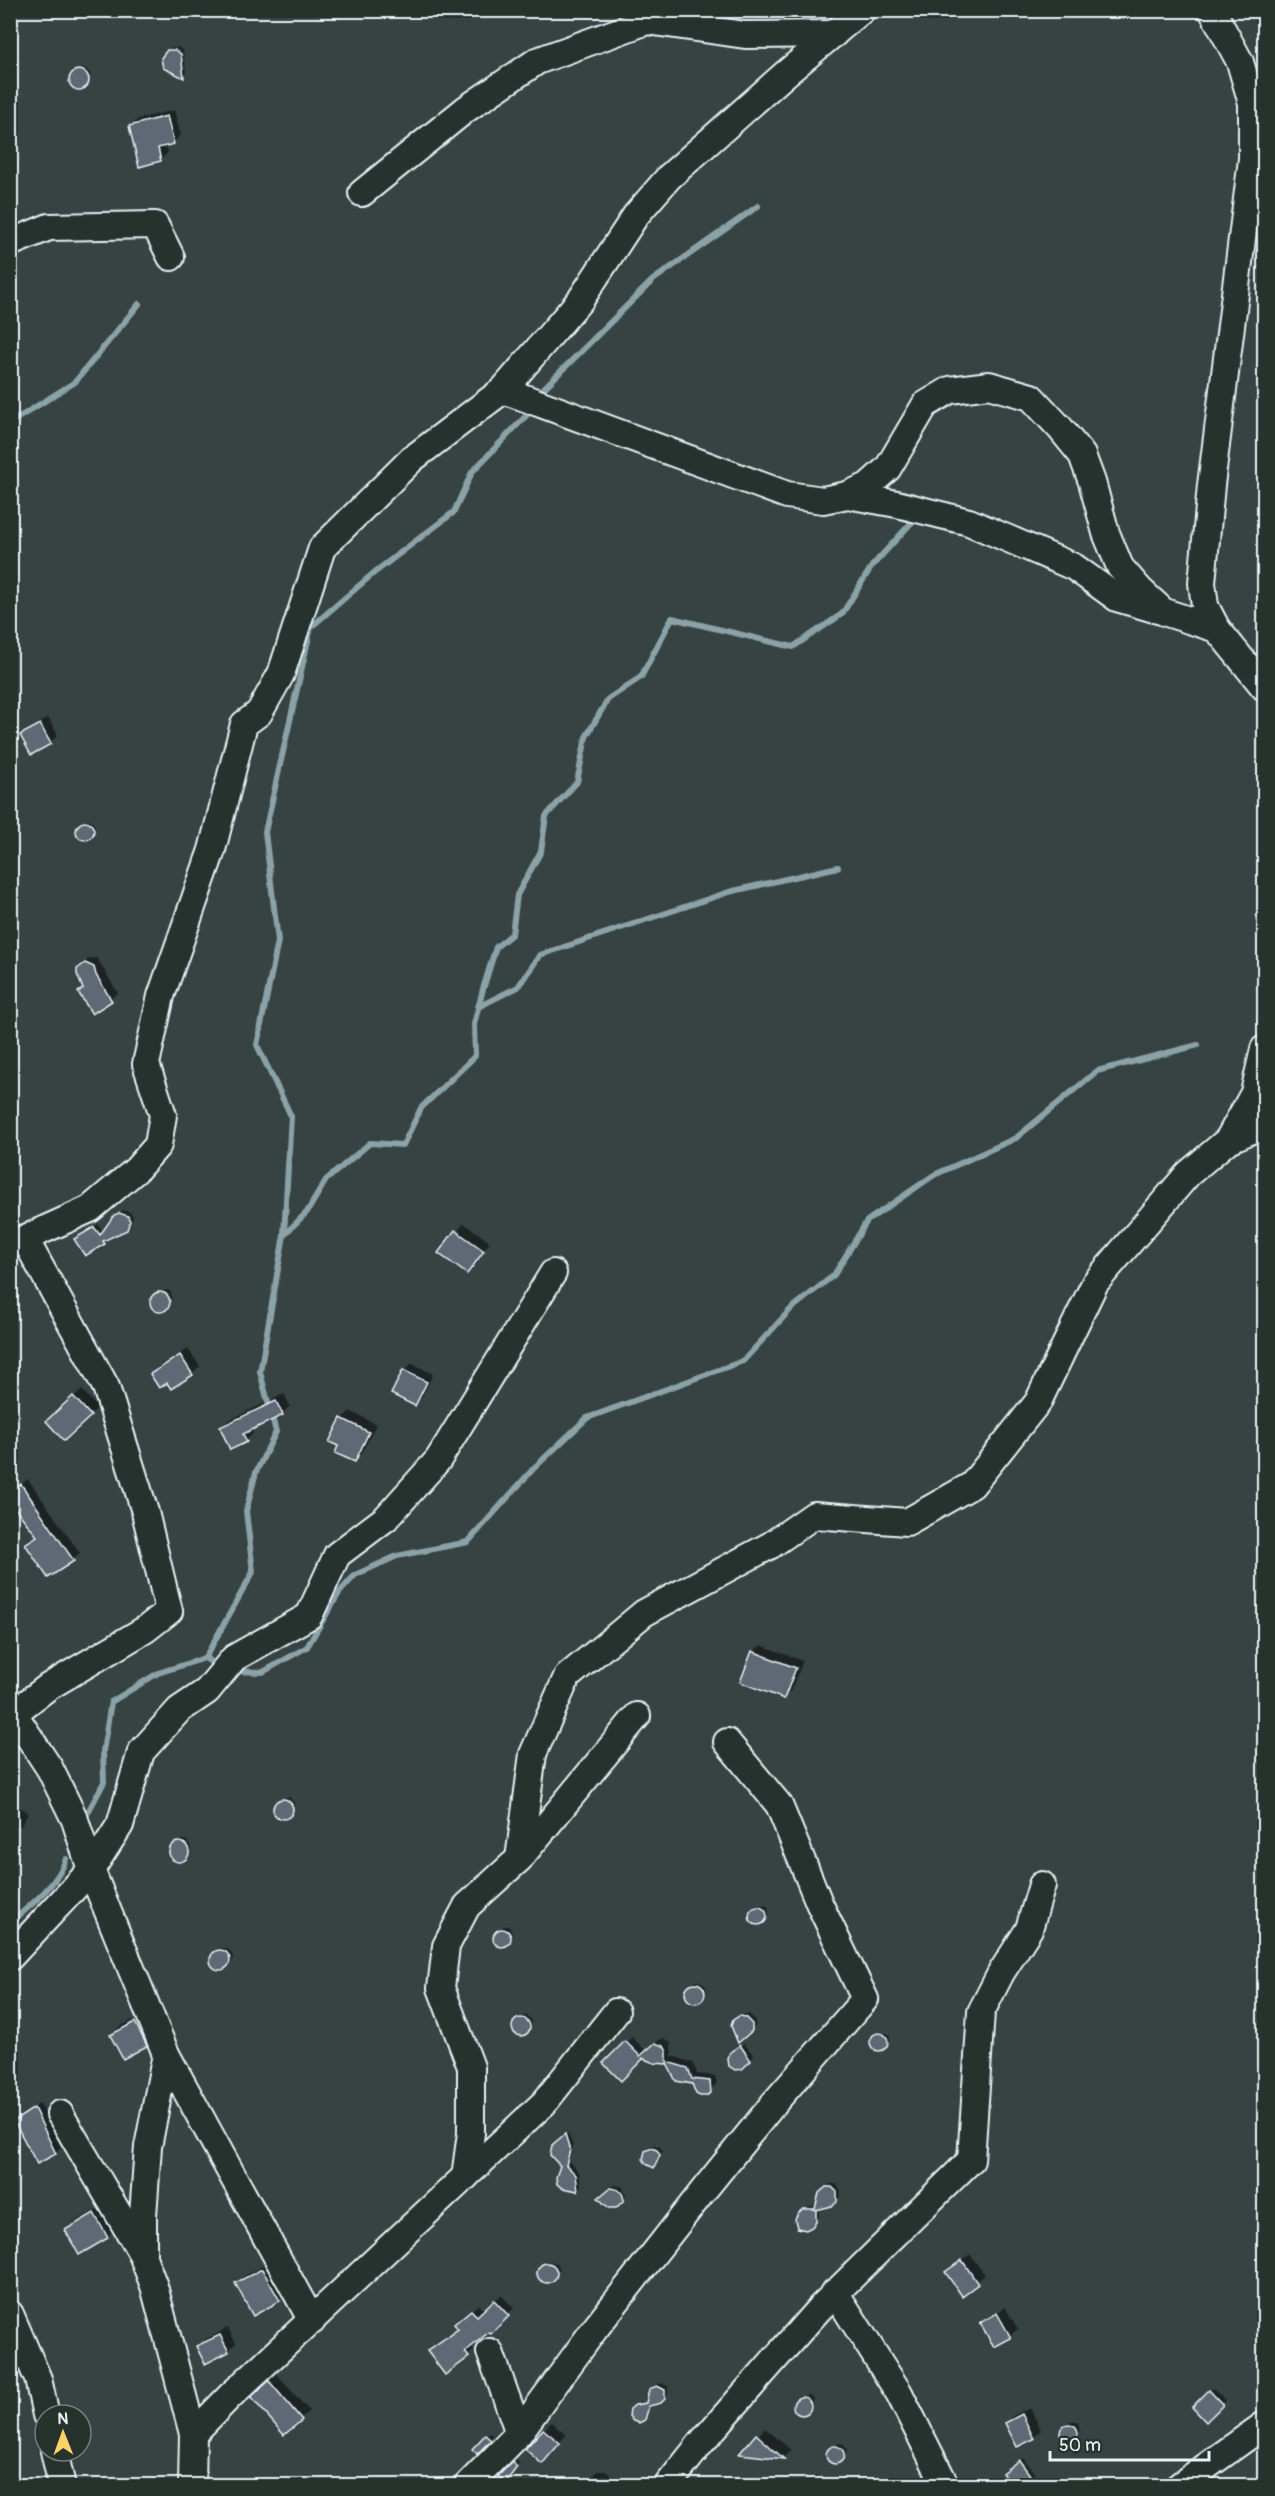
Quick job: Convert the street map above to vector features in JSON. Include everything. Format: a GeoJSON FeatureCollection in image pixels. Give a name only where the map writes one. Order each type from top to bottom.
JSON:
{"type":"FeatureCollection","features":[{"type":"Feature","properties":{"kind":"street"},"geometry":{"type":"LineString","coordinates":[[312,2321],[166,2054],[91,1870],[70,1810],[50,1769],[12,1711],[146,1629],[169,1611],[146,1512],[106,1387],[17,1242],[90,1209],[136,1170],[158,1145],[163,1115],[146,1064],[160,996],[212,850],[244,724],[259,713],[281,674],[322,548],[412,459],[503,390],[581,299],[636,215],[669,177],[784,75],[862,10]]}},
{"type":"Feature","properties":{"kind":"street"},"geometry":{"type":"LineString","coordinates":[[1212,10],[1240,62],[1252,103],[1252,159],[1211,485],[1202,583],[1205,606],[1217,629],[1264,687]]}},
{"type":"Feature","properties":{"kind":"street"},"geometry":{"type":"LineString","coordinates":[[362,193],[466,109],[537,61],[647,21],[745,35],[834,34]]}},
{"type":"Feature","properties":{"kind":"street"},"geometry":{"type":"LineString","coordinates":[[10,243],[50,228],[155,225],[171,257]]}},
{"type":"Feature","properties":{"kind":"street"},"geometry":{"type":"LineString","coordinates":[[503,390],[787,495],[824,500],[847,495],[868,486],[888,468],[925,405],[950,390],[989,385],[1032,397],[1082,455],[1106,533],[1120,567],[1164,612]]}},
{"type":"Feature","properties":{"kind":"street"},"geometry":{"type":"LineString","coordinates":[[847,495],[897,504],[969,522],[1074,567],[1117,598],[1217,629]]}},
{"type":"Feature","properties":{"kind":"street"},"geometry":{"type":"LineString","coordinates":[[1228,1140],[1254,1093],[1264,1049]]}},
{"type":"Feature","properties":{"kind":"street"},"geometry":{"type":"LineString","coordinates":[[519,1859],[533,1754],[567,1677],[644,1613],[771,1545],[814,1515],[907,1522],[972,1485],[1038,1402],[1095,1283],[1188,1174],[1228,1140],[1264,1125]]}},
{"type":"Feature","properties":{"kind":"street"},"geometry":{"type":"LineString","coordinates":[[10,1957],[91,1870],[120,1826],[141,1752],[179,1710],[207,1691],[234,1658],[309,1616],[336,1555],[386,1518],[438,1460],[553,1273]]}},
{"type":"Feature","properties":{"kind":"street"},"geometry":{"type":"LineString","coordinates":[[465,2177],[471,2133],[471,2067],[441,1988],[446,1946],[467,1906],[519,1859],[637,1716]]}},
{"type":"Feature","properties":{"kind":"street"},"geometry":{"type":"LineString","coordinates":[[467,2486],[519,2433],[594,2330],[703,2191],[775,2102],[865,1999],[820,1905],[779,1805],[727,1742]]}},
{"type":"Feature","properties":{"kind":"street"},"geometry":{"type":"LineString","coordinates":[[668,2486],[701,2442],[836,2292],[971,2160],[981,2012],[1001,1973],[1029,1929],[1042,1885]]}},
{"type":"Feature","properties":{"kind":"street"},"geometry":{"type":"LineString","coordinates":[[193,2434],[230,2396],[544,2103],[615,2012]]}},
{"type":"Feature","properties":{"kind":"street"},"geometry":{"type":"LineString","coordinates":[[144,2257],[143,2215],[148,2147],[166,2054]]}},
{"type":"Feature","properties":{"kind":"street"},"geometry":{"type":"LineString","coordinates":[[60,2114],[144,2257],[154,2286],[193,2434],[192,2486]]}},
{"type":"Feature","properties":{"kind":"street"},"geometry":{"type":"LineString","coordinates":[[836,2292],[899,2393],[946,2486]]}},
{"type":"Feature","properties":{"kind":"street"},"geometry":{"type":"LineString","coordinates":[[10,2314],[38,2379],[43,2403]]}},
{"type":"Feature","properties":{"kind":"street"},"geometry":{"type":"LineString","coordinates":[[489,2352],[519,2433]]}},
{"type":"Feature","properties":{"kind":"street"},"geometry":{"type":"LineString","coordinates":[[1179,2486],[1264,2425]]}},
{"type":"Feature","properties":{"kind":"street"},"geometry":{"type":"LineString","coordinates":[[57,2463],[62,2486]]}},
{"type":"Feature","properties":{"kind":"building"},"geometry":{"type":"Polygon","coordinates":[[[167,50],[175,50],[181,54],[184,78],[163,68],[161,58],[167,50]]]}},
{"type":"Feature","properties":{"kind":"building"},"geometry":{"type":"Polygon","coordinates":[[[79,70],[86,73],[89,80],[86,87],[79,90],[72,87],[69,80],[72,73],[79,70]]]}},
{"type":"Feature","properties":{"kind":"building"},"geometry":{"type":"Polygon","coordinates":[[[167,116],[174,144],[158,148],[161,161],[139,167],[129,126],[167,116]]]}},
{"type":"Feature","properties":{"kind":"building"},"geometry":{"type":"Polygon","coordinates":[[[40,724],[51,744],[31,755],[20,735],[40,724]]]}},
{"type":"Feature","properties":{"kind":"building"},"geometry":{"type":"Polygon","coordinates":[[[85,822],[91,825],[94,831],[91,837],[85,840],[79,837],[76,831],[79,825],[85,822]]]}},
{"type":"Feature","properties":{"kind":"building"},"geometry":{"type":"Polygon","coordinates":[[[85,963],[94,967],[96,975],[112,1001],[92,1014],[78,992],[83,989],[77,969],[85,963]]]}},
{"type":"Feature","properties":{"kind":"building"},"geometry":{"type":"Polygon","coordinates":[[[119,1213],[128,1216],[130,1221],[127,1230],[103,1241],[105,1244],[85,1256],[74,1239],[94,1227],[100,1235],[114,1215],[119,1213]]]}},
{"type":"Feature","properties":{"kind":"building"},"geometry":{"type":"Polygon","coordinates":[[[455,1230],[484,1251],[467,1274],[438,1253],[455,1230]]]}},
{"type":"Feature","properties":{"kind":"building"},"geometry":{"type":"Polygon","coordinates":[[[160,1292],[167,1295],[170,1302],[167,1309],[160,1312],[153,1309],[150,1302],[153,1295],[160,1292]]]}},
{"type":"Feature","properties":{"kind":"building"},"geometry":{"type":"Polygon","coordinates":[[[180,1355],[193,1375],[171,1389],[167,1383],[159,1388],[150,1374],[180,1355]]]}},
{"type":"Feature","properties":{"kind":"building"},"geometry":{"type":"Polygon","coordinates":[[[403,1370],[427,1382],[415,1406],[391,1394],[403,1370]]]}},
{"type":"Feature","properties":{"kind":"building"},"geometry":{"type":"Polygon","coordinates":[[[73,1396],[91,1416],[64,1441],[46,1421],[73,1396]]]}},
{"type":"Feature","properties":{"kind":"building"},"geometry":{"type":"Polygon","coordinates":[[[276,1401],[283,1415],[243,1434],[247,1442],[230,1450],[220,1427],[276,1401]]]}},
{"type":"Feature","properties":{"kind":"building"},"geometry":{"type":"Polygon","coordinates":[[[341,1418],[369,1432],[355,1462],[335,1453],[338,1446],[329,1442],[341,1418]]]}},
{"type":"Feature","properties":{"kind":"building"},"geometry":{"type":"Polygon","coordinates":[[[21,1484],[74,1561],[48,1578],[25,1544],[37,1536],[10,1502],[10,1492],[21,1484]]]}},
{"type":"Feature","properties":{"kind":"building"},"geometry":{"type":"Polygon","coordinates":[[[752,1651],[796,1668],[784,1699],[740,1682],[752,1651]]]}},
{"type":"Feature","properties":{"kind":"building"},"geometry":{"type":"Polygon","coordinates":[[[283,1799],[290,1802],[293,1809],[290,1816],[283,1819],[276,1816],[273,1809],[276,1802],[283,1799]]]}},
{"type":"Feature","properties":{"kind":"building"},"geometry":{"type":"Polygon","coordinates":[[[179,1842],[186,1845],[189,1852],[186,1859],[179,1862],[172,1859],[169,1852],[172,1845],[179,1842]]]}},
{"type":"Feature","properties":{"kind":"building"},"geometry":{"type":"Polygon","coordinates":[[[758,1907],[764,1910],[767,1916],[764,1922],[758,1925],[752,1922],[749,1916],[752,1910],[758,1907]]]}},
{"type":"Feature","properties":{"kind":"building"},"geometry":{"type":"Polygon","coordinates":[[[502,1929],[508,1932],[511,1938],[508,1944],[502,1947],[496,1944],[493,1938],[496,1932],[502,1929]]]}},
{"type":"Feature","properties":{"kind":"building"},"geometry":{"type":"Polygon","coordinates":[[[220,1950],[227,1953],[230,1960],[227,1967],[220,1970],[213,1967],[210,1960],[213,1953],[220,1950]]]}},
{"type":"Feature","properties":{"kind":"building"},"geometry":{"type":"Polygon","coordinates":[[[695,1983],[702,1986],[705,1993],[702,2000],[695,2003],[688,2000],[685,1993],[688,1986],[695,1983]]]}},
{"type":"Feature","properties":{"kind":"building"},"geometry":{"type":"Polygon","coordinates":[[[739,2016],[745,2017],[752,2024],[752,2031],[738,2043],[731,2026],[733,2020],[739,2016]]]}},
{"type":"Feature","properties":{"kind":"building"},"geometry":{"type":"Polygon","coordinates":[[[521,2018],[527,2021],[530,2027],[527,2033],[521,2036],[515,2033],[512,2027],[515,2021],[521,2018]]]}},
{"type":"Feature","properties":{"kind":"building"},"geometry":{"type":"Polygon","coordinates":[[[135,2022],[147,2046],[123,2059],[110,2035],[135,2022]]]}},
{"type":"Feature","properties":{"kind":"building"},"geometry":{"type":"Polygon","coordinates":[[[879,2033],[885,2036],[888,2042],[885,2048],[879,2051],[873,2048],[870,2042],[873,2036],[879,2033]]]}},
{"type":"Feature","properties":{"kind":"building"},"geometry":{"type":"Polygon","coordinates":[[[625,2041],[640,2056],[655,2043],[664,2046],[667,2052],[667,2062],[688,2068],[692,2079],[710,2081],[711,2093],[706,2096],[696,2094],[692,2084],[676,2081],[667,2064],[654,2063],[642,2058],[621,2081],[603,2063],[625,2041]]]}},
{"type":"Feature","properties":{"kind":"building"},"geometry":{"type":"Polygon","coordinates":[[[740,2045],[751,2061],[742,2069],[735,2070],[729,2066],[728,2059],[730,2053],[740,2045]]]}},
{"type":"Feature","properties":{"kind":"building"},"geometry":{"type":"Polygon","coordinates":[[[34,2108],[56,2154],[37,2164],[14,2121],[34,2108]]]}},
{"type":"Feature","properties":{"kind":"building"},"geometry":{"type":"Polygon","coordinates":[[[565,2134],[570,2150],[566,2165],[576,2175],[578,2191],[562,2188],[557,2184],[556,2177],[560,2166],[550,2155],[552,2145],[565,2134]]]}},
{"type":"Feature","properties":{"kind":"building"},"geometry":{"type":"Polygon","coordinates":[[[652,2148],[660,2155],[654,2168],[646,2164],[643,2159],[645,2151],[652,2148]]]}},
{"type":"Feature","properties":{"kind":"building"},"geometry":{"type":"Polygon","coordinates":[[[826,2187],[832,2187],[837,2192],[837,2202],[832,2206],[816,2210],[816,2221],[812,2227],[806,2230],[797,2228],[795,2219],[798,2213],[803,2209],[815,2209],[819,2193],[826,2187]]]}},
{"type":"Feature","properties":{"kind":"building"},"geometry":{"type":"Polygon","coordinates":[[[610,2188],[622,2193],[624,2200],[616,2208],[609,2208],[598,2198],[610,2188]]]}},
{"type":"Feature","properties":{"kind":"building"},"geometry":{"type":"Polygon","coordinates":[[[94,2213],[108,2238],[79,2255],[65,2230],[94,2213]]]}},
{"type":"Feature","properties":{"kind":"building"},"geometry":{"type":"Polygon","coordinates":[[[962,2260],[978,2284],[962,2296],[945,2272],[962,2260]]]}},
{"type":"Feature","properties":{"kind":"building"},"geometry":{"type":"Polygon","coordinates":[[[547,2263],[554,2266],[557,2273],[554,2280],[547,2283],[540,2280],[537,2273],[540,2266],[547,2263]]]}},
{"type":"Feature","properties":{"kind":"building"},"geometry":{"type":"Polygon","coordinates":[[[262,2269],[280,2301],[253,2316],[235,2283],[262,2269]]]}},
{"type":"Feature","properties":{"kind":"building"},"geometry":{"type":"Polygon","coordinates":[[[494,2300],[509,2316],[491,2334],[489,2332],[465,2352],[469,2357],[445,2375],[427,2351],[458,2329],[454,2324],[471,2310],[477,2316],[494,2300]]]}},
{"type":"Feature","properties":{"kind":"building"},"geometry":{"type":"Polygon","coordinates":[[[997,2313],[1011,2338],[994,2347],[980,2323],[997,2313]]]}},
{"type":"Feature","properties":{"kind":"building"},"geometry":{"type":"Polygon","coordinates":[[[220,2335],[229,2352],[205,2364],[196,2346],[220,2335]]]}},
{"type":"Feature","properties":{"kind":"building"},"geometry":{"type":"Polygon","coordinates":[[[269,2381],[302,2420],[284,2435],[251,2397],[269,2381]]]}},
{"type":"Feature","properties":{"kind":"building"},"geometry":{"type":"Polygon","coordinates":[[[657,2386],[665,2390],[665,2399],[661,2403],[649,2406],[645,2420],[639,2423],[633,2421],[629,2416],[630,2409],[635,2405],[646,2403],[649,2389],[657,2386]]]}},
{"type":"Feature","properties":{"kind":"building"},"geometry":{"type":"Polygon","coordinates":[[[1209,2390],[1223,2405],[1206,2422],[1192,2407],[1209,2390]]]}},
{"type":"Feature","properties":{"kind":"building"},"geometry":{"type":"Polygon","coordinates":[[[802,2397],[810,2402],[811,2406],[806,2414],[802,2415],[794,2410],[793,2406],[798,2398],[802,2397]]]}},
{"type":"Feature","properties":{"kind":"building"},"geometry":{"type":"Polygon","coordinates":[[[1022,2414],[1034,2439],[1017,2447],[1005,2423],[1022,2414]]]}},
{"type":"Feature","properties":{"kind":"building"},"geometry":{"type":"Polygon","coordinates":[[[1065,2424],[1073,2424],[1078,2429],[1076,2440],[1065,2442],[1060,2437],[1060,2429],[1065,2424]]]}},
{"type":"Feature","properties":{"kind":"building"},"geometry":{"type":"Polygon","coordinates":[[[543,2429],[560,2443],[542,2464],[525,2449],[543,2429]]]}},
{"type":"Feature","properties":{"kind":"building"},"geometry":{"type":"Polygon","coordinates":[[[756,2434],[784,2459],[739,2454],[756,2434]]]}},
{"type":"Feature","properties":{"kind":"building"},"geometry":{"type":"Polygon","coordinates":[[[485,2435],[491,2440],[477,2454],[472,2449],[485,2435]]]}},
{"type":"Feature","properties":{"kind":"building"},"geometry":{"type":"Polygon","coordinates":[[[831,2446],[839,2446],[844,2451],[842,2462],[831,2464],[826,2459],[826,2451],[831,2446]]]}},
{"type":"Feature","properties":{"kind":"building"},"geometry":{"type":"Polygon","coordinates":[[[1019,2460],[1038,2486],[1011,2486],[1002,2473],[1019,2460]]]}},
{"type":"Feature","properties":{"kind":"building"},"geometry":{"type":"Polygon","coordinates":[[[512,2462],[517,2467],[506,2482],[498,2476],[512,2462]]]}},
{"type":"Feature","properties":{"kind":"waterway"},"geometry":{"type":"LineString","coordinates":[[541,391],[653,280],[758,206]]}},
{"type":"Feature","properties":{"kind":"waterway"},"geometry":{"type":"LineString","coordinates":[[10,423],[75,382],[139,304]]}},
{"type":"Feature","properties":{"kind":"waterway"},"geometry":{"type":"LineString","coordinates":[[284,1234],[291,1116],[257,1045],[278,941],[265,832],[311,627],[375,572],[454,512],[472,472],[527,415]]}},
{"type":"Feature","properties":{"kind":"waterway"},"geometry":{"type":"LineString","coordinates":[[205,1658],[253,1572],[246,1511],[256,1472],[276,1432],[260,1372],[284,1235],[307,1212],[326,1180],[370,1143],[403,1145],[421,1108],[475,1056],[474,1024],[496,947],[512,934],[517,895],[541,851],[546,816],[577,782],[586,737],[608,699],[641,677],[672,618],[793,647],[842,614],[872,566],[912,522]]}},
{"type":"Feature","properties":{"kind":"waterway"},"geometry":{"type":"LineString","coordinates":[[478,1007],[518,987],[540,955],[729,892],[838,867]]}},
{"type":"Feature","properties":{"kind":"waterway"},"geometry":{"type":"LineString","coordinates":[[233,1671],[263,1672],[307,1647],[339,1593],[355,1575],[397,1556],[468,1542],[534,1468],[587,1418],[743,1361],[791,1309],[834,1275],[867,1221],[934,1175],[1016,1138],[1097,1071],[1198,1045]]}},
{"type":"Feature","properties":{"kind":"waterway"},"geometry":{"type":"LineString","coordinates":[[86,1816],[104,1782],[103,1751],[111,1702],[158,1673],[205,1658],[218,1667]]}},
{"type":"Feature","properties":{"kind":"waterway"},"geometry":{"type":"LineString","coordinates":[[10,1923],[50,1886],[66,1859]]}}]}
